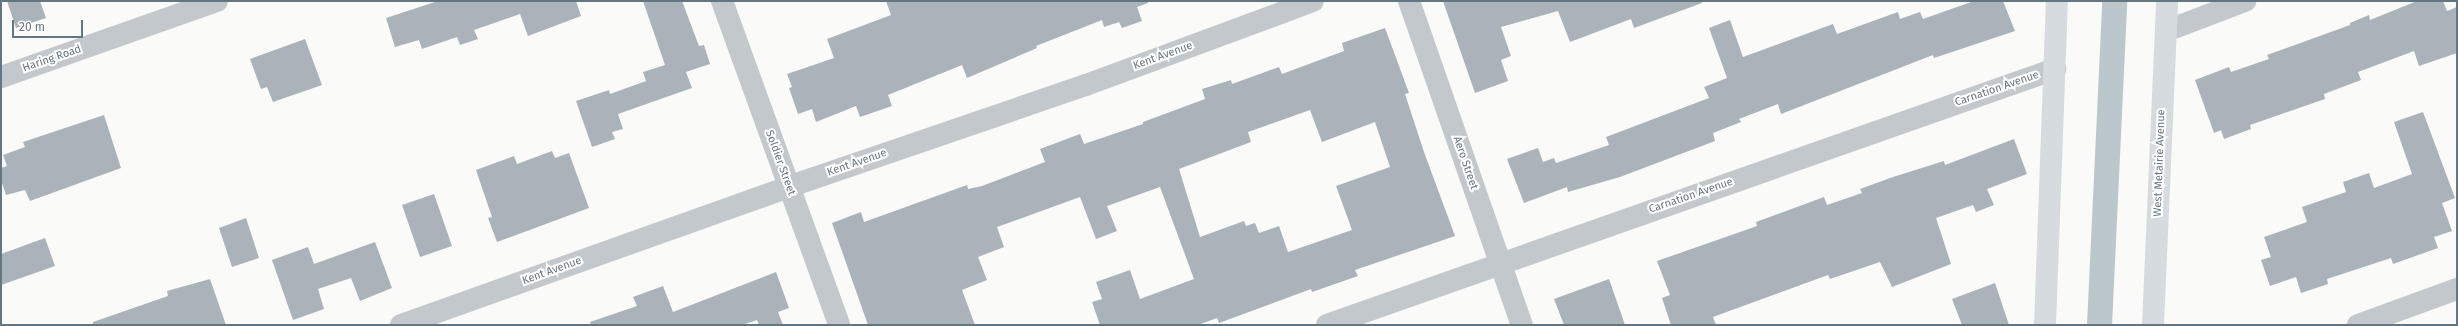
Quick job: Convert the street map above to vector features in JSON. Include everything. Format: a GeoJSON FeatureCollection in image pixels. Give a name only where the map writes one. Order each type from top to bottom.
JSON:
{"type":"FeatureCollection","features":[{"type":"Feature","properties":{"kind":"main road"},"geometry":{"type":"LineString","coordinates":[[2045,325],[2057,1]]}},
{"type":"Feature","properties":{"kind":"main road","name":"West Metairie Avenue"},"geometry":{"type":"LineString","coordinates":[[2153,325],[2167,1]]}},
{"type":"Feature","properties":{"kind":"main road"},"geometry":{"type":"LineString","coordinates":[[2046,299],[2055,325]]}},
{"type":"Feature","properties":{"kind":"main road"},"geometry":{"type":"LineString","coordinates":[[2147,325],[2154,302]]}},
{"type":"Feature","properties":{"kind":"street","name":"Haring Road"},"geometry":{"type":"LineString","coordinates":[[1,77],[217,1]]}},
{"type":"Feature","properties":{"kind":"street","name":"Soldier Street"},"geometry":{"type":"LineString","coordinates":[[722,1],[839,325]]}},
{"type":"Feature","properties":{"kind":"street","name":"Kent Avenue"},"geometry":{"type":"LineString","coordinates":[[401,325],[788,186],[1086,85],[1313,1]]}},
{"type":"Feature","properties":{"kind":"street","name":"Aero Street"},"geometry":{"type":"LineString","coordinates":[[1409,1],[1522,325]]}},
{"type":"Feature","properties":{"kind":"street"},"geometry":{"type":"LineString","coordinates":[[2166,31],[2245,1]]}},
{"type":"Feature","properties":{"kind":"street","name":"Carnation Avenue"},"geometry":{"type":"LineString","coordinates":[[1327,325],[2055,69]]}},
{"type":"Feature","properties":{"kind":"street"},"geometry":{"type":"LineString","coordinates":[[2360,325],[2457,290]]}},
{"type":"Feature","properties":{"kind":"building"},"geometry":{"type":"Polygon","coordinates":[[[7,1],[40,1],[46,18],[16,28],[7,1]]]}},
{"type":"Feature","properties":{"kind":"building"},"geometry":{"type":"Polygon","coordinates":[[[438,1],[576,1],[581,16],[528,36],[520,14],[474,30],[478,39],[460,45],[457,37],[422,49],[419,40],[395,47],[386,18],[438,1]]]}},
{"type":"Feature","properties":{"kind":"building"},"geometry":{"type":"Polygon","coordinates":[[[643,1],[682,1],[699,46],[704,45],[710,64],[686,72],[692,88],[618,114],[623,129],[612,132],[615,139],[592,147],[576,101],[609,90],[610,94],[646,81],[643,72],[665,65],[643,1]]]}},
{"type":"Feature","properties":{"kind":"building"},"geometry":{"type":"Polygon","coordinates":[[[886,1],[1148,1],[1148,3],[1137,7],[1142,21],[1122,28],[1119,22],[1104,27],[1102,20],[1036,46],[1037,48],[967,78],[962,65],[888,95],[892,106],[860,117],[856,106],[816,122],[812,109],[798,114],[789,88],[792,87],[787,74],[834,58],[827,39],[891,15],[886,1]]]}},
{"type":"Feature","properties":{"kind":"building"},"geometry":{"type":"Polygon","coordinates":[[[1443,1],[1701,1],[1702,3],[1634,28],[1631,19],[1570,42],[1558,11],[1501,27],[1511,56],[1501,60],[1508,81],[1475,93],[1443,1]]]}},
{"type":"Feature","properties":{"kind":"building"},"geometry":{"type":"Polygon","coordinates":[[[1974,1],[2003,1],[2015,31],[1934,58],[1933,55],[1781,114],[1778,104],[1739,119],[1741,122],[1713,133],[1715,141],[1620,177],[1568,192],[1567,187],[1524,203],[1507,159],[1538,148],[1543,162],[1554,158],[1556,163],[1609,145],[1606,137],[1709,98],[1704,87],[1727,78],[1709,28],[1730,20],[1743,57],[1833,24],[1837,34],[1898,12],[1900,19],[1920,12],[1923,19],[1974,1]]]}},
{"type":"Feature","properties":{"kind":"building"},"geometry":{"type":"Polygon","coordinates":[[[2417,1],[2443,1],[2447,11],[2457,7],[2457,53],[2419,66],[2414,51],[2358,72],[2361,80],[2324,94],[2325,99],[2250,125],[2251,129],[2224,139],[2221,130],[2214,133],[2195,80],[2229,67],[2231,72],[2269,59],[2267,55],[2350,25],[2350,23],[2369,15],[2370,20],[2417,1]]]}},
{"type":"Feature","properties":{"kind":"building"},"geometry":{"type":"Polygon","coordinates":[[[1385,28],[1409,93],[1405,94],[1424,152],[1455,236],[1355,270],[1358,276],[1312,292],[1311,289],[1219,323],[1217,318],[1198,325],[1100,325],[1092,302],[1102,299],[1096,282],[1130,270],[1140,299],[1194,279],[1160,187],[1107,206],[1117,231],[1096,239],[1080,197],[997,227],[1004,247],[978,257],[987,280],[962,290],[975,325],[868,325],[832,223],[861,212],[864,222],[967,185],[968,189],[982,186],[1045,162],[1040,149],[1080,134],[1084,144],[1143,124],[1143,122],[1205,99],[1202,89],[1231,80],[1232,84],[1279,67],[1282,74],[1344,51],[1342,43],[1385,28]],[[1310,110],[1248,132],[1251,142],[1179,169],[1200,237],[1244,221],[1246,226],[1255,223],[1259,233],[1279,226],[1288,252],[1352,230],[1336,186],[1390,167],[1375,122],[1322,142],[1310,110]]]}},
{"type":"Feature","properties":{"kind":"building"},"geometry":{"type":"Polygon","coordinates":[[[305,39],[322,85],[273,102],[267,87],[261,89],[250,59],[305,39]]]}},
{"type":"Feature","properties":{"kind":"building"},"geometry":{"type":"Polygon","coordinates":[[[2423,112],[2455,198],[2442,203],[2452,231],[2434,237],[2438,248],[2393,264],[2391,258],[2327,279],[2328,284],[2301,293],[2296,277],[2270,286],[2261,260],[2271,257],[2264,237],[2307,222],[2302,207],[2346,192],[2343,182],[2369,173],[2374,188],[2412,174],[2394,122],[2423,112]]]}},
{"type":"Feature","properties":{"kind":"building"},"geometry":{"type":"Polygon","coordinates":[[[104,115],[121,168],[30,201],[25,190],[6,195],[1,180],[1,168],[7,166],[3,155],[25,147],[23,142],[104,115]]]}},
{"type":"Feature","properties":{"kind":"building"},"geometry":{"type":"Polygon","coordinates":[[[2014,139],[2027,174],[1987,189],[1994,205],[1976,212],[1973,205],[1936,218],[1951,264],[1892,287],[1880,262],[1830,279],[1828,275],[1713,317],[1716,325],[1671,325],[1662,298],[1670,295],[1657,261],[1757,226],[1756,222],[1824,197],[1827,205],[1862,193],[1860,189],[1893,177],[1944,161],[1945,165],[2014,139]]]}},
{"type":"Feature","properties":{"kind":"building"},"geometry":{"type":"Polygon","coordinates":[[[552,151],[555,158],[569,153],[589,208],[497,242],[488,218],[492,217],[476,170],[514,156],[517,164],[552,151]]]}},
{"type":"Feature","properties":{"kind":"building"},"geometry":{"type":"Polygon","coordinates":[[[434,194],[452,246],[420,257],[402,205],[434,194]]]}},
{"type":"Feature","properties":{"kind":"building"},"geometry":{"type":"Polygon","coordinates":[[[246,218],[259,258],[232,267],[219,228],[246,218]]]}},
{"type":"Feature","properties":{"kind":"building"},"geometry":{"type":"Polygon","coordinates":[[[45,238],[55,266],[1,285],[1,254],[45,238]]]}},
{"type":"Feature","properties":{"kind":"building"},"geometry":{"type":"Polygon","coordinates":[[[375,242],[392,288],[360,301],[351,278],[318,289],[324,309],[293,320],[272,260],[308,247],[314,264],[375,242]]]}},
{"type":"Feature","properties":{"kind":"building"},"geometry":{"type":"Polygon","coordinates":[[[776,272],[789,308],[778,312],[783,325],[759,325],[757,320],[742,325],[591,325],[590,322],[637,306],[633,297],[663,286],[673,312],[776,272]]]}},
{"type":"Feature","properties":{"kind":"building"},"geometry":{"type":"Polygon","coordinates":[[[210,279],[226,325],[93,325],[93,322],[168,296],[167,291],[210,279]]]}},
{"type":"Feature","properties":{"kind":"building"},"geometry":{"type":"Polygon","coordinates":[[[1609,279],[1625,325],[1564,325],[1554,299],[1609,279]]]}},
{"type":"Feature","properties":{"kind":"building"},"geometry":{"type":"Polygon","coordinates":[[[1995,283],[2009,325],[1962,325],[1952,299],[1995,283]]]}},
{"type":"Feature","properties":{"kind":"waterway"},"geometry":{"type":"LineString","coordinates":[[2099,325],[2114,1]]}}]}
